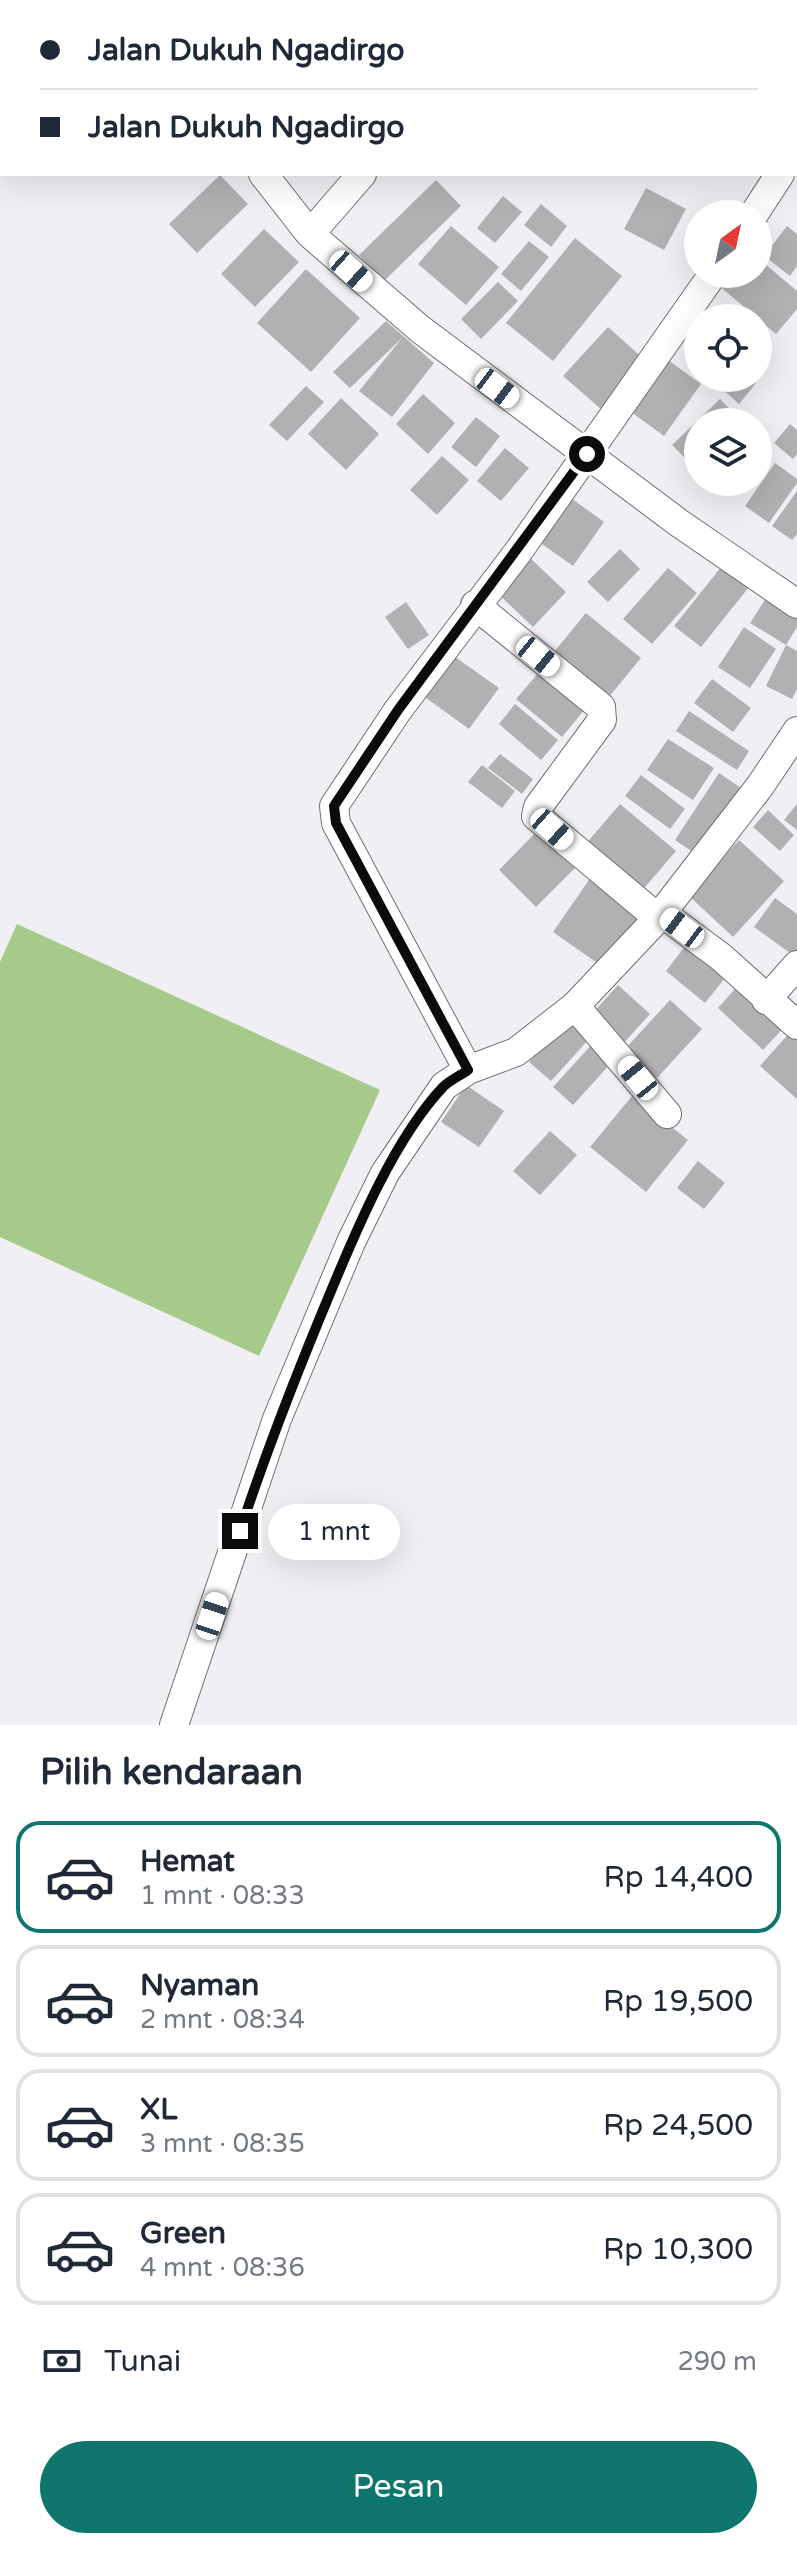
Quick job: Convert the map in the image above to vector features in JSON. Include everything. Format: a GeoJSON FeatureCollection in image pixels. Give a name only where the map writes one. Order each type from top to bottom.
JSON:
{"type":"FeatureCollection","features":[{"type":"Feature","properties":{"kind":"street"},"geometry":{"type":"LineString","coordinates":[[265,176],[310,234],[420,329],[587,454],[797,604]]}},
{"type":"Feature","properties":{"kind":"street"},"geometry":{"type":"LineString","coordinates":[[310,234],[360,176]]}},
{"type":"Feature","properties":{"kind":"street"},"geometry":{"type":"LineString","coordinates":[[763,200],[779,176]]}},
{"type":"Feature","properties":{"kind":"street"},"geometry":{"type":"LineString","coordinates":[[468,1070],[336,823],[334,806],[358,767],[587,454],[703,288]]}},
{"type":"Feature","properties":{"kind":"street"},"geometry":{"type":"LineString","coordinates":[[475,605],[601,707],[602,720],[538,807],[536,816],[660,916],[721,957],[797,1025]]}},
{"type":"Feature","properties":{"kind":"street"},"geometry":{"type":"LineString","coordinates":[[174,1725],[277,1419],[351,1242],[385,1173],[444,1086],[468,1070],[516,1052],[575,1006],[660,916],[797,731]]}},
{"type":"Feature","properties":{"kind":"street"},"geometry":{"type":"LineString","coordinates":[[766,1000],[797,965]]}},
{"type":"Feature","properties":{"kind":"street"},"geometry":{"type":"LineString","coordinates":[[575,1006],[667,1114]]}},
{"type":"Feature","properties":{"kind":"green space"},"geometry":{"type":"Polygon","coordinates":[[[17,924],[380,1090],[259,1356],[0,1237],[0,962],[17,924]]]}},
{"type":"Feature","properties":{"kind":"building"},"geometry":{"type":"Polygon","coordinates":[[[219,176],[248,204],[197,253],[169,224],[219,176]]]}},
{"type":"Feature","properties":{"kind":"building"},"geometry":{"type":"Polygon","coordinates":[[[436,180],[461,206],[384,281],[359,255],[436,180]]]}},
{"type":"Feature","properties":{"kind":"building"},"geometry":{"type":"Polygon","coordinates":[[[646,188],[684,208],[664,250],[624,229],[646,188]]]}},
{"type":"Feature","properties":{"kind":"building"},"geometry":{"type":"Polygon","coordinates":[[[503,196],[522,212],[495,243],[477,228],[503,196]]]}},
{"type":"Feature","properties":{"kind":"building"},"geometry":{"type":"Polygon","coordinates":[[[541,204],[567,226],[551,247],[524,225],[541,204]]]}},
{"type":"Feature","properties":{"kind":"building"},"geometry":{"type":"Polygon","coordinates":[[[451,226],[499,267],[466,305],[418,264],[451,226]]]}},
{"type":"Feature","properties":{"kind":"building"},"geometry":{"type":"Polygon","coordinates":[[[787,226],[797,234],[797,266],[790,276],[772,262],[772,246],[787,226]]]}},
{"type":"Feature","properties":{"kind":"building"},"geometry":{"type":"Polygon","coordinates":[[[264,229],[299,262],[255,307],[221,274],[264,229]]]}},
{"type":"Feature","properties":{"kind":"building"},"geometry":{"type":"Polygon","coordinates":[[[575,238],[622,276],[553,361],[506,323],[575,238]]]}},
{"type":"Feature","properties":{"kind":"building"},"geometry":{"type":"Polygon","coordinates":[[[529,241],[549,257],[521,291],[501,274],[529,241]]]}},
{"type":"Feature","properties":{"kind":"building"},"geometry":{"type":"Polygon","coordinates":[[[306,269],[360,318],[311,372],[257,323],[306,269]]]}},
{"type":"Feature","properties":{"kind":"building"},"geometry":{"type":"Polygon","coordinates":[[[772,270],[797,291],[797,309],[776,334],[772,331],[772,304],[741,304],[722,288],[772,288],[772,270]]]}},
{"type":"Feature","properties":{"kind":"building"},"geometry":{"type":"Polygon","coordinates":[[[498,282],[518,301],[481,339],[461,319],[498,282]]]}},
{"type":"Feature","properties":{"kind":"building"},"geometry":{"type":"Polygon","coordinates":[[[386,321],[434,363],[392,417],[359,391],[402,338],[350,388],[333,372],[386,321]]]}},
{"type":"Feature","properties":{"kind":"building"},"geometry":{"type":"Polygon","coordinates":[[[608,327],[646,361],[602,410],[563,376],[608,327]]]}},
{"type":"Feature","properties":{"kind":"building"},"geometry":{"type":"Polygon","coordinates":[[[664,357],[684,372],[684,392],[695,392],[664,436],[627,409],[664,357]]]}},
{"type":"Feature","properties":{"kind":"building"},"geometry":{"type":"Polygon","coordinates":[[[306,386],[324,402],[287,441],[269,425],[306,386]]]}},
{"type":"Feature","properties":{"kind":"building"},"geometry":{"type":"Polygon","coordinates":[[[726,392],[749,392],[739,404],[726,392]]]}},
{"type":"Feature","properties":{"kind":"building"},"geometry":{"type":"Polygon","coordinates":[[[423,394],[455,423],[428,454],[396,424],[423,394]]]}},
{"type":"Feature","properties":{"kind":"building"},"geometry":{"type":"Polygon","coordinates":[[[341,398],[379,434],[346,470],[308,434],[341,398]]]}},
{"type":"Feature","properties":{"kind":"building"},"geometry":{"type":"Polygon","coordinates":[[[720,399],[729,408],[711,408],[720,399]]]}},
{"type":"Feature","properties":{"kind":"building"},"geometry":{"type":"Polygon","coordinates":[[[476,417],[500,436],[476,467],[451,447],[476,417]]]}},
{"type":"Feature","properties":{"kind":"building"},"geometry":{"type":"Polygon","coordinates":[[[790,424],[797,430],[797,454],[793,459],[774,443],[790,424]]]}},
{"type":"Feature","properties":{"kind":"building"},"geometry":{"type":"Polygon","coordinates":[[[684,434],[684,457],[672,445],[684,434]]]}},
{"type":"Feature","properties":{"kind":"building"},"geometry":{"type":"Polygon","coordinates":[[[505,448],[529,468],[501,501],[477,481],[505,448]]]}},
{"type":"Feature","properties":{"kind":"building"},"geometry":{"type":"Polygon","coordinates":[[[442,456],[469,480],[437,515],[410,490],[442,456]]]}},
{"type":"Feature","properties":{"kind":"building"},"geometry":{"type":"Polygon","coordinates":[[[775,463],[797,479],[797,483],[769,523],[745,506],[752,496],[772,496],[772,467],[775,463]]]}},
{"type":"Feature","properties":{"kind":"building"},"geometry":{"type":"Polygon","coordinates":[[[797,491],[797,534],[792,540],[772,526],[797,491]]]}},
{"type":"Feature","properties":{"kind":"building"},"geometry":{"type":"Polygon","coordinates":[[[564,493],[604,522],[573,566],[532,537],[564,493]]]}},
{"type":"Feature","properties":{"kind":"building"},"geometry":{"type":"Polygon","coordinates":[[[620,549],[640,569],[608,602],[587,582],[620,549]]]}},
{"type":"Feature","properties":{"kind":"building"},"geometry":{"type":"Polygon","coordinates":[[[527,555],[566,592],[533,627],[494,590],[527,555]]]}},
{"type":"Feature","properties":{"kind":"building"},"geometry":{"type":"Polygon","coordinates":[[[722,566],[749,587],[701,647],[674,626],[722,566]]]}},
{"type":"Feature","properties":{"kind":"building"},"geometry":{"type":"Polygon","coordinates":[[[668,568],[697,593],[652,644],[623,619],[668,568]]]}},
{"type":"Feature","properties":{"kind":"building"},"geometry":{"type":"Polygon","coordinates":[[[766,598],[797,617],[797,627],[786,645],[750,623],[766,598]]]}},
{"type":"Feature","properties":{"kind":"building"},"geometry":{"type":"Polygon","coordinates":[[[406,602],[429,635],[408,649],[385,617],[406,602]]]}},
{"type":"Feature","properties":{"kind":"building"},"geometry":{"type":"Polygon","coordinates":[[[586,613],[641,658],[608,698],[554,652],[586,613]]]}},
{"type":"Feature","properties":{"kind":"building"},"geometry":{"type":"Polygon","coordinates":[[[744,627],[776,649],[750,688],[718,667],[744,627]]]}},
{"type":"Feature","properties":{"kind":"building"},"geometry":{"type":"Polygon","coordinates":[[[786,645],[797,651],[797,689],[792,699],[766,686],[786,645]]]}},
{"type":"Feature","properties":{"kind":"building"},"geometry":{"type":"Polygon","coordinates":[[[451,654],[499,688],[469,729],[422,695],[451,654]]]}},
{"type":"Feature","properties":{"kind":"building"},"geometry":{"type":"Polygon","coordinates":[[[540,671],[585,709],[562,737],[516,699],[540,671]]]}},
{"type":"Feature","properties":{"kind":"building"},"geometry":{"type":"Polygon","coordinates":[[[712,679],[751,708],[733,732],[694,703],[712,679]]]}},
{"type":"Feature","properties":{"kind":"building"},"geometry":{"type":"Polygon","coordinates":[[[515,704],[558,740],[541,760],[499,724],[515,704]]]}},
{"type":"Feature","properties":{"kind":"building"},"geometry":{"type":"Polygon","coordinates":[[[689,711],[749,751],[737,770],[676,731],[689,711]]]}},
{"type":"Feature","properties":{"kind":"building"},"geometry":{"type":"Polygon","coordinates":[[[668,739],[714,768],[693,800],[647,770],[668,739]]]}},
{"type":"Feature","properties":{"kind":"building"},"geometry":{"type":"Polygon","coordinates":[[[500,754],[533,779],[522,794],[488,768],[500,754]]]}},
{"type":"Feature","properties":{"kind":"building"},"geometry":{"type":"Polygon","coordinates":[[[482,765],[515,791],[502,808],[468,782],[482,765]]]}},
{"type":"Feature","properties":{"kind":"building"},"geometry":{"type":"Polygon","coordinates":[[[719,773],[747,792],[702,858],[675,840],[719,773]]]}},
{"type":"Feature","properties":{"kind":"building"},"geometry":{"type":"Polygon","coordinates":[[[641,775],[685,809],[670,829],[625,796],[641,775]]]}},
{"type":"Feature","properties":{"kind":"building"},"geometry":{"type":"Polygon","coordinates":[[[620,804],[676,851],[640,893],[584,846],[620,804]]]}},
{"type":"Feature","properties":{"kind":"building"},"geometry":{"type":"Polygon","coordinates":[[[797,804],[797,830],[784,820],[797,804]]]}},
{"type":"Feature","properties":{"kind":"building"},"geometry":{"type":"Polygon","coordinates":[[[768,810],[794,835],[780,851],[753,827],[768,810]]]}},
{"type":"Feature","properties":{"kind":"building"},"geometry":{"type":"Polygon","coordinates":[[[543,825],[581,862],[536,907],[499,870],[543,825]]]}},
{"type":"Feature","properties":{"kind":"building"},"geometry":{"type":"Polygon","coordinates":[[[739,840],[784,881],[733,937],[688,895],[739,840]]]}},
{"type":"Feature","properties":{"kind":"building"},"geometry":{"type":"Polygon","coordinates":[[[593,874],[644,910],[603,967],[553,932],[593,874]]]}},
{"type":"Feature","properties":{"kind":"building"},"geometry":{"type":"Polygon","coordinates":[[[775,898],[797,914],[797,958],[754,927],[775,898]]]}},
{"type":"Feature","properties":{"kind":"building"},"geometry":{"type":"Polygon","coordinates":[[[689,941],[729,973],[705,1003],[666,971],[689,941]]]}},
{"type":"Feature","properties":{"kind":"building"},"geometry":{"type":"Polygon","coordinates":[[[743,980],[789,1022],[763,1050],[718,1008],[743,980]]]}},
{"type":"Feature","properties":{"kind":"building"},"geometry":{"type":"Polygon","coordinates":[[[618,985],[650,1014],[622,1045],[590,1016],[618,985]]]}},
{"type":"Feature","properties":{"kind":"building"},"geometry":{"type":"Polygon","coordinates":[[[670,1000],[702,1029],[657,1078],[625,1049],[670,1000]]]}},
{"type":"Feature","properties":{"kind":"building"},"geometry":{"type":"Polygon","coordinates":[[[568,1020],[589,1039],[551,1081],[529,1062],[568,1020]]]}},
{"type":"Feature","properties":{"kind":"building"},"geometry":{"type":"Polygon","coordinates":[[[792,1030],[797,1035],[797,1099],[760,1066],[792,1030]]]}},
{"type":"Feature","properties":{"kind":"building"},"geometry":{"type":"Polygon","coordinates":[[[593,1043],[613,1061],[573,1105],[553,1087],[593,1043]]]}},
{"type":"Feature","properties":{"kind":"building"},"geometry":{"type":"Polygon","coordinates":[[[466,1085],[504,1111],[479,1147],[441,1122],[466,1085]]]}},
{"type":"Feature","properties":{"kind":"building"},"geometry":{"type":"Polygon","coordinates":[[[632,1096],[688,1140],[646,1192],[590,1147],[632,1096]]]}},
{"type":"Feature","properties":{"kind":"building"},"geometry":{"type":"Polygon","coordinates":[[[550,1131],[577,1155],[540,1195],[513,1171],[550,1131]]]}},
{"type":"Feature","properties":{"kind":"building"},"geometry":{"type":"Polygon","coordinates":[[[698,1161],[725,1183],[704,1209],[677,1188],[698,1161]]]}},
{"type":"Feature","properties":{"kind":"route"},"geometry":{"type":"LineString","coordinates":[[240,1531],[277,1419],[362,1219],[385,1173],[420,1118],[444,1086],[468,1070],[336,823],[334,806],[398,710],[518,552],[587,454]]}}]}
